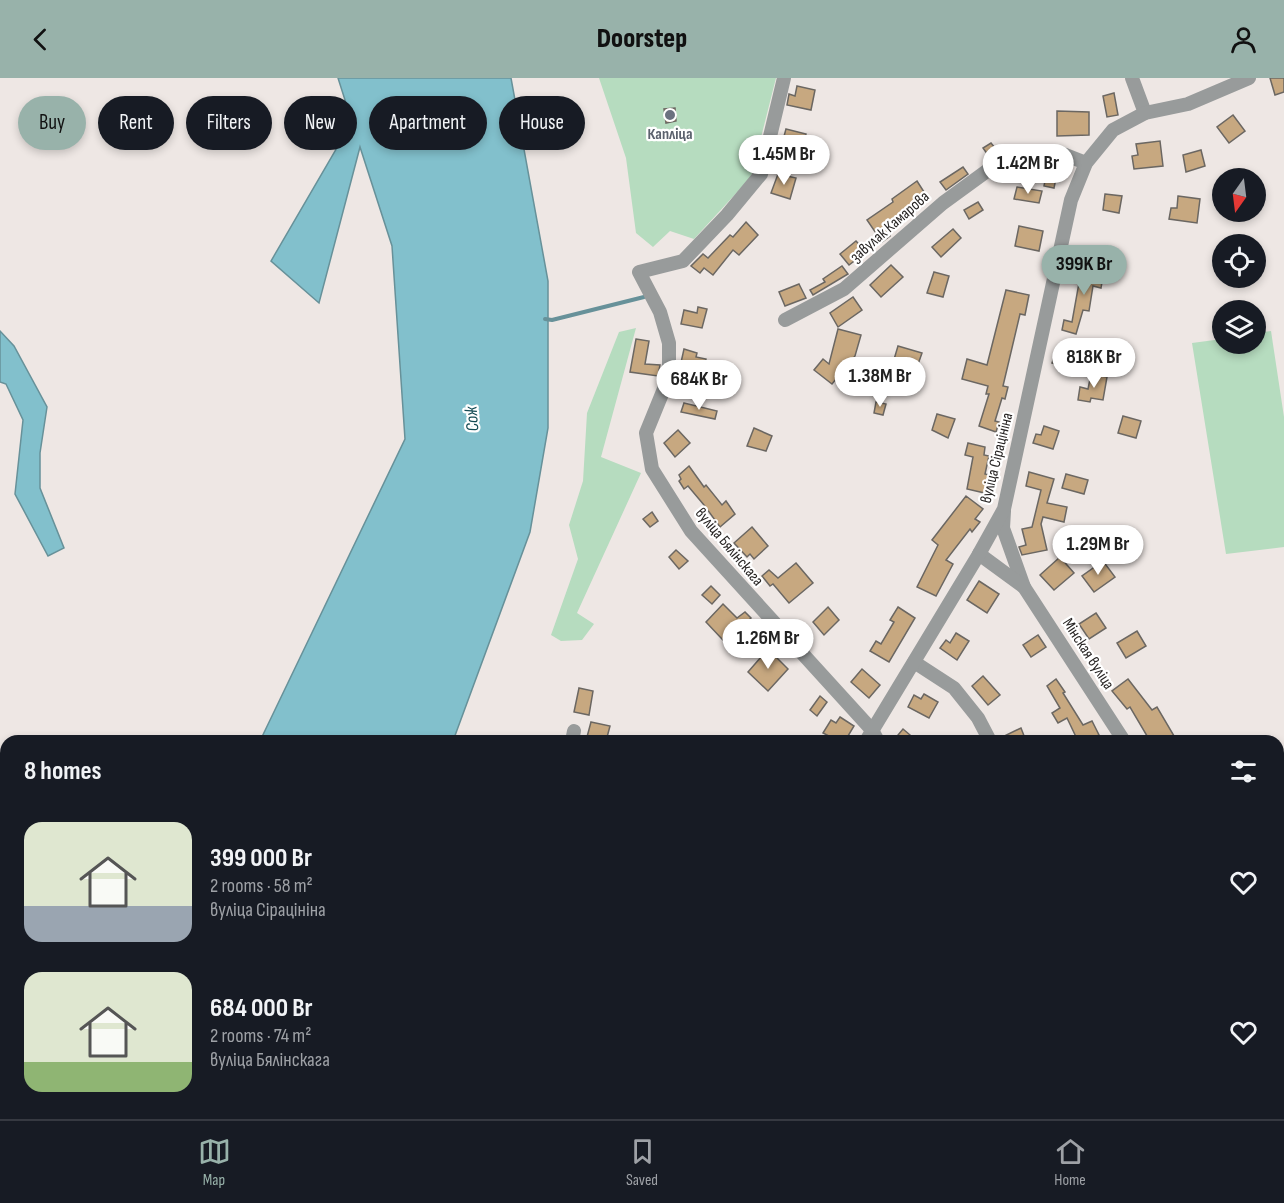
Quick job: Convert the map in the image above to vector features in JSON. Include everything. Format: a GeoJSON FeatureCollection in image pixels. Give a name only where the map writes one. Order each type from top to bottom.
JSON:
{"type":"FeatureCollection","features":[{"type":"Feature","properties":{"kind":"street","name":"вуліца Бялінскага"},"geometry":{"type":"LineString","coordinates":[[784,78],[761,174],[727,215],[683,261],[639,272],[660,312],[669,343],[666,384],[646,433],[652,469],[691,531],[870,735]]}},
{"type":"Feature","properties":{"kind":"street"},"geometry":{"type":"LineString","coordinates":[[1132,78],[1145,113]]}},
{"type":"Feature","properties":{"kind":"street","name":"вуліца Сірацініна"},"geometry":{"type":"LineString","coordinates":[[873,735],[1004,508],[1071,200],[1086,163],[1113,130],[1145,113],[1188,104],[1249,78]]}},
{"type":"Feature","properties":{"kind":"street","name":"завулак Камарова"},"geometry":{"type":"LineString","coordinates":[[785,320],[844,289],[943,203],[991,168],[1008,160],[1033,154],[1063,154],[1086,163]]}},
{"type":"Feature","properties":{"kind":"street","name":"Мінская вуліца"},"geometry":{"type":"LineString","coordinates":[[1004,508],[1003,528],[1024,586],[1120,735]]}},
{"type":"Feature","properties":{"kind":"street","name":"Мінская вуліца"},"geometry":{"type":"LineString","coordinates":[[979,554],[1024,586]]}},
{"type":"Feature","properties":{"kind":"street"},"geometry":{"type":"LineString","coordinates":[[914,662],[954,688],[978,718],[987,735]]}},
{"type":"Feature","properties":{"kind":"green space"},"geometry":{"type":"Polygon","coordinates":[[[599,78],[776,78],[751,177],[694,239],[670,231],[653,247],[636,233],[626,158],[599,78]]]}},
{"type":"Feature","properties":{"kind":"green space"},"geometry":{"type":"Polygon","coordinates":[[[636,328],[601,457],[641,473],[577,613],[594,624],[582,640],[561,641],[551,635],[578,559],[569,525],[583,481],[587,413],[619,332],[636,328]]]}},
{"type":"Feature","properties":{"kind":"green space"},"geometry":{"type":"Polygon","coordinates":[[[1271,331],[1284,417],[1284,547],[1226,554],[1192,343],[1212,340],[1212,354],[1266,354],[1266,332],[1271,331]]]}},
{"type":"Feature","properties":{"kind":"water","name":"Сож"},"geometry":{"type":"Polygon","coordinates":[[[338,78],[511,78],[514,96],[499,96],[499,150],[524,150],[548,281],[548,428],[530,532],[455,735],[263,735],[405,439],[392,246],[360,147],[319,303],[271,261],[336,150],[357,150],[357,96],[344,96],[338,78]]]}},
{"type":"Feature","properties":{"kind":"water"},"geometry":{"type":"Polygon","coordinates":[[[0,331],[14,346],[47,407],[40,453],[40,488],[64,548],[48,556],[15,494],[23,420],[6,384],[0,382],[0,331]]]}},
{"type":"Feature","properties":{"kind":"building"},"geometry":{"type":"Polygon","coordinates":[[[1270,78],[1284,78],[1284,92],[1275,95],[1270,78]]]}},
{"type":"Feature","properties":{"kind":"building"},"geometry":{"type":"Polygon","coordinates":[[[797,86],[815,90],[811,110],[787,105],[789,94],[795,96],[797,86]]]}},
{"type":"Feature","properties":{"kind":"building"},"geometry":{"type":"Polygon","coordinates":[[[1114,93],[1118,115],[1107,117],[1103,96],[1114,93]]]}},
{"type":"Feature","properties":{"kind":"building","name":"Капліца"},"geometry":{"type":"Polygon","coordinates":[[[675,108],[676,121],[666,123],[664,109],[675,108]]]}},
{"type":"Feature","properties":{"kind":"building"},"geometry":{"type":"Polygon","coordinates":[[[1057,111],[1089,112],[1089,135],[1057,136],[1057,111]]]}},
{"type":"Feature","properties":{"kind":"building"},"geometry":{"type":"Polygon","coordinates":[[[1233,115],[1245,131],[1229,143],[1217,127],[1233,115]]]}},
{"type":"Feature","properties":{"kind":"building"},"geometry":{"type":"Polygon","coordinates":[[[786,129],[806,134],[801,153],[793,151],[789,162],[774,158],[779,139],[783,140],[786,129]]]}},
{"type":"Feature","properties":{"kind":"building"},"geometry":{"type":"Polygon","coordinates":[[[1160,141],[1163,166],[1134,169],[1132,156],[1138,155],[1136,144],[1160,141]]]}},
{"type":"Feature","properties":{"kind":"building"},"geometry":{"type":"Polygon","coordinates":[[[991,143],[999,153],[990,158],[983,148],[991,143]]]}},
{"type":"Feature","properties":{"kind":"building"},"geometry":{"type":"Polygon","coordinates":[[[1201,150],[1205,166],[1186,172],[1183,155],[1201,150]]]}},
{"type":"Feature","properties":{"kind":"building"},"geometry":{"type":"Polygon","coordinates":[[[1048,166],[1058,168],[1054,188],[1044,186],[1048,166]]]}},
{"type":"Feature","properties":{"kind":"building"},"geometry":{"type":"Polygon","coordinates":[[[963,167],[968,174],[946,190],[940,182],[963,167]]]}},
{"type":"Feature","properties":{"kind":"building"},"geometry":{"type":"Polygon","coordinates":[[[778,174],[796,178],[790,199],[771,193],[778,174]]]}},
{"type":"Feature","properties":{"kind":"building"},"geometry":{"type":"Polygon","coordinates":[[[917,181],[926,195],[912,206],[916,211],[887,231],[890,236],[882,242],[867,220],[917,181]]]}},
{"type":"Feature","properties":{"kind":"building"},"geometry":{"type":"Polygon","coordinates":[[[1017,187],[1042,191],[1039,203],[1014,199],[1017,187]]]}},
{"type":"Feature","properties":{"kind":"building"},"geometry":{"type":"Polygon","coordinates":[[[1105,194],[1122,196],[1119,213],[1103,210],[1105,194]]]}},
{"type":"Feature","properties":{"kind":"building"},"geometry":{"type":"Polygon","coordinates":[[[1178,196],[1200,199],[1197,223],[1169,219],[1171,208],[1177,208],[1178,196]]]}},
{"type":"Feature","properties":{"kind":"building"},"geometry":{"type":"Polygon","coordinates":[[[978,202],[983,210],[969,219],[964,210],[978,202]]]}},
{"type":"Feature","properties":{"kind":"building"},"geometry":{"type":"Polygon","coordinates":[[[746,222],[758,235],[739,255],[733,250],[713,275],[704,268],[700,273],[691,266],[703,254],[708,258],[730,235],[733,237],[746,222]]]}},
{"type":"Feature","properties":{"kind":"building"},"geometry":{"type":"Polygon","coordinates":[[[1019,226],[1043,231],[1039,251],[1015,246],[1019,226]]]}},
{"type":"Feature","properties":{"kind":"building"},"geometry":{"type":"Polygon","coordinates":[[[953,229],[961,238],[941,257],[932,247],[953,229]]]}},
{"type":"Feature","properties":{"kind":"building"},"geometry":{"type":"Polygon","coordinates":[[[856,241],[866,252],[849,265],[840,254],[856,241]]]}},
{"type":"Feature","properties":{"kind":"building"},"geometry":{"type":"Polygon","coordinates":[[[891,265],[903,277],[881,297],[870,285],[891,265]]]}},
{"type":"Feature","properties":{"kind":"building"},"geometry":{"type":"Polygon","coordinates":[[[842,266],[848,274],[813,295],[810,290],[825,282],[823,279],[842,266]]]}},
{"type":"Feature","properties":{"kind":"building"},"geometry":{"type":"Polygon","coordinates":[[[1082,266],[1104,270],[1101,288],[1093,286],[1089,311],[1083,310],[1076,334],[1062,330],[1064,320],[1072,322],[1082,266]]]}},
{"type":"Feature","properties":{"kind":"building"},"geometry":{"type":"Polygon","coordinates":[[[934,272],[949,276],[943,297],[927,293],[934,272]]]}},
{"type":"Feature","properties":{"kind":"building"},"geometry":{"type":"Polygon","coordinates":[[[799,284],[806,298],[785,306],[779,292],[799,284]]]}},
{"type":"Feature","properties":{"kind":"building"},"geometry":{"type":"Polygon","coordinates":[[[1006,290],[1029,295],[1025,315],[1020,314],[1003,386],[1008,387],[995,421],[999,422],[996,432],[979,426],[989,394],[986,394],[988,386],[962,379],[967,359],[987,365],[1006,290]]]}},
{"type":"Feature","properties":{"kind":"building"},"geometry":{"type":"Polygon","coordinates":[[[853,297],[862,310],[838,327],[830,313],[853,297]]]}},
{"type":"Feature","properties":{"kind":"building"},"geometry":{"type":"Polygon","coordinates":[[[698,307],[707,309],[702,328],[681,324],[684,310],[697,313],[698,307]]]}},
{"type":"Feature","properties":{"kind":"building"},"geometry":{"type":"Polygon","coordinates":[[[838,329],[861,335],[855,356],[832,384],[814,370],[823,359],[829,364],[838,329]]]}},
{"type":"Feature","properties":{"kind":"building"},"geometry":{"type":"Polygon","coordinates":[[[636,339],[649,341],[645,364],[660,365],[658,376],[630,372],[636,339]]]}},
{"type":"Feature","properties":{"kind":"building"},"geometry":{"type":"Polygon","coordinates":[[[898,346],[922,353],[916,370],[911,369],[908,378],[890,373],[898,346]]]}},
{"type":"Feature","properties":{"kind":"building"},"geometry":{"type":"Polygon","coordinates":[[[684,349],[697,353],[696,357],[706,359],[703,373],[680,367],[684,349]]]}},
{"type":"Feature","properties":{"kind":"building"},"geometry":{"type":"Polygon","coordinates":[[[1056,352],[1074,358],[1071,369],[1052,363],[1056,352]]]}},
{"type":"Feature","properties":{"kind":"building"},"geometry":{"type":"Polygon","coordinates":[[[1091,374],[1107,377],[1103,400],[1091,398],[1090,402],[1078,400],[1080,387],[1088,389],[1091,374]]]}},
{"type":"Feature","properties":{"kind":"building"},"geometry":{"type":"Polygon","coordinates":[[[876,402],[886,404],[883,415],[874,413],[876,402]]]}},
{"type":"Feature","properties":{"kind":"building"},"geometry":{"type":"Polygon","coordinates":[[[684,403],[717,411],[715,419],[681,412],[684,403]]]}},
{"type":"Feature","properties":{"kind":"building"},"geometry":{"type":"Polygon","coordinates":[[[937,414],[955,419],[948,438],[932,430],[937,414]]]}},
{"type":"Feature","properties":{"kind":"building"},"geometry":{"type":"Polygon","coordinates":[[[1123,416],[1141,421],[1136,438],[1118,433],[1123,416]]]}},
{"type":"Feature","properties":{"kind":"building"},"geometry":{"type":"Polygon","coordinates":[[[1044,426],[1059,431],[1053,449],[1033,443],[1036,434],[1041,435],[1044,426]]]}},
{"type":"Feature","properties":{"kind":"building"},"geometry":{"type":"Polygon","coordinates":[[[754,428],[772,436],[766,451],[747,446],[754,428]]]}},
{"type":"Feature","properties":{"kind":"building"},"geometry":{"type":"Polygon","coordinates":[[[678,430],[690,443],[675,457],[664,443],[678,430]]]}},
{"type":"Feature","properties":{"kind":"building"},"geometry":{"type":"Polygon","coordinates":[[[968,443],[985,447],[984,455],[989,456],[985,474],[993,476],[989,494],[967,489],[973,457],[965,455],[968,443]]]}},
{"type":"Feature","properties":{"kind":"building"},"geometry":{"type":"Polygon","coordinates":[[[689,466],[704,487],[706,485],[722,505],[726,501],[735,514],[720,527],[688,486],[684,489],[679,481],[681,479],[679,475],[689,466]]]}},
{"type":"Feature","properties":{"kind":"building"},"geometry":{"type":"Polygon","coordinates":[[[1029,472],[1054,479],[1047,503],[1067,507],[1064,522],[1043,517],[1041,524],[1047,550],[1022,555],[1019,547],[1026,545],[1022,529],[1032,527],[1041,490],[1026,486],[1029,472]]]}},
{"type":"Feature","properties":{"kind":"building"},"geometry":{"type":"Polygon","coordinates":[[[1066,474],[1088,480],[1084,494],[1062,488],[1066,474]]]}},
{"type":"Feature","properties":{"kind":"building"},"geometry":{"type":"Polygon","coordinates":[[[966,496],[983,509],[975,519],[980,522],[972,532],[970,529],[946,560],[953,564],[936,596],[917,587],[938,545],[932,540],[966,496]]]}},
{"type":"Feature","properties":{"kind":"building"},"geometry":{"type":"Polygon","coordinates":[[[652,512],[658,521],[650,527],[643,519],[652,512]]]}},
{"type":"Feature","properties":{"kind":"building"},"geometry":{"type":"Polygon","coordinates":[[[752,527],[768,546],[754,559],[750,554],[747,557],[734,543],[752,527]]]}},
{"type":"Feature","properties":{"kind":"building"},"geometry":{"type":"Polygon","coordinates":[[[676,550],[688,561],[679,569],[669,557],[676,550]]]}},
{"type":"Feature","properties":{"kind":"building"},"geometry":{"type":"Polygon","coordinates":[[[1060,557],[1074,573],[1054,590],[1040,575],[1060,557]]]}},
{"type":"Feature","properties":{"kind":"building"},"geometry":{"type":"Polygon","coordinates":[[[1103,561],[1115,577],[1094,592],[1082,576],[1103,561]]]}},
{"type":"Feature","properties":{"kind":"building"},"geometry":{"type":"Polygon","coordinates":[[[796,563],[813,583],[789,603],[773,584],[770,586],[762,576],[769,570],[778,578],[796,563]]]}},
{"type":"Feature","properties":{"kind":"building"},"geometry":{"type":"Polygon","coordinates":[[[979,581],[999,594],[987,613],[967,600],[979,581]]]}},
{"type":"Feature","properties":{"kind":"building"},"geometry":{"type":"Polygon","coordinates":[[[711,586],[720,595],[712,604],[702,595],[711,586]]]}},
{"type":"Feature","properties":{"kind":"building"},"geometry":{"type":"Polygon","coordinates":[[[723,604],[737,618],[745,612],[751,618],[744,625],[755,637],[737,655],[706,622],[723,604]]]}},
{"type":"Feature","properties":{"kind":"building"},"geometry":{"type":"Polygon","coordinates":[[[828,607],[839,620],[824,635],[813,622],[828,607]]]}},
{"type":"Feature","properties":{"kind":"building"},"geometry":{"type":"Polygon","coordinates":[[[898,607],[915,618],[889,662],[870,651],[876,641],[881,644],[894,622],[890,620],[898,607]]]}},
{"type":"Feature","properties":{"kind":"building"},"geometry":{"type":"Polygon","coordinates":[[[1096,613],[1106,628],[1089,639],[1079,624],[1096,613]]]}},
{"type":"Feature","properties":{"kind":"building"},"geometry":{"type":"Polygon","coordinates":[[[1137,631],[1146,646],[1126,658],[1117,643],[1137,631]]]}},
{"type":"Feature","properties":{"kind":"building"},"geometry":{"type":"Polygon","coordinates":[[[956,633],[969,641],[957,660],[940,648],[946,640],[950,643],[956,633]]]}},
{"type":"Feature","properties":{"kind":"building"},"geometry":{"type":"Polygon","coordinates":[[[1038,635],[1046,647],[1031,657],[1023,645],[1038,635]]]}},
{"type":"Feature","properties":{"kind":"building"},"geometry":{"type":"Polygon","coordinates":[[[768,649],[788,669],[768,691],[748,672],[768,649]]]}},
{"type":"Feature","properties":{"kind":"building"},"geometry":{"type":"Polygon","coordinates":[[[862,669],[880,685],[869,698],[851,682],[862,669]]]}},
{"type":"Feature","properties":{"kind":"building"},"geometry":{"type":"Polygon","coordinates":[[[983,676],[1000,695],[988,705],[972,686],[983,676]]]}},
{"type":"Feature","properties":{"kind":"building"},"geometry":{"type":"Polygon","coordinates":[[[1056,679],[1083,725],[1092,721],[1099,735],[1075,735],[1067,718],[1058,723],[1052,713],[1060,708],[1047,686],[1056,679]]]}},
{"type":"Feature","properties":{"kind":"building"},"geometry":{"type":"Polygon","coordinates":[[[1128,679],[1152,710],[1157,707],[1173,735],[1146,735],[1130,707],[1127,709],[1112,691],[1128,679]]]}},
{"type":"Feature","properties":{"kind":"building"},"geometry":{"type":"Polygon","coordinates":[[[579,688],[593,691],[589,715],[574,712],[579,688]]]}},
{"type":"Feature","properties":{"kind":"building"},"geometry":{"type":"Polygon","coordinates":[[[924,694],[938,702],[929,718],[908,707],[914,695],[921,699],[924,694]]]}},
{"type":"Feature","properties":{"kind":"building"},"geometry":{"type":"Polygon","coordinates":[[[820,696],[827,702],[817,716],[810,710],[820,696]]]}},
{"type":"Feature","properties":{"kind":"building"},"geometry":{"type":"Polygon","coordinates":[[[840,717],[854,726],[849,735],[823,733],[831,720],[836,723],[840,717]]]}},
{"type":"Feature","properties":{"kind":"building"},"geometry":{"type":"Polygon","coordinates":[[[591,722],[610,726],[608,735],[588,735],[591,722]]]}},
{"type":"Feature","properties":{"kind":"building"},"geometry":{"type":"Polygon","coordinates":[[[1021,728],[1024,735],[1006,735],[1021,728]]]}},
{"type":"Feature","properties":{"kind":"building"},"geometry":{"type":"Polygon","coordinates":[[[903,729],[910,735],[898,735],[903,729]]]}},
{"type":"Feature","properties":{"kind":"waterway"},"geometry":{"type":"LineString","coordinates":[[545,319],[552,320],[644,297]]}},
{"type":"Feature","properties":{"kind":"place","name":"Капліца"},"geometry":{"type":"Point","coordinates":[670,115]}}]}
